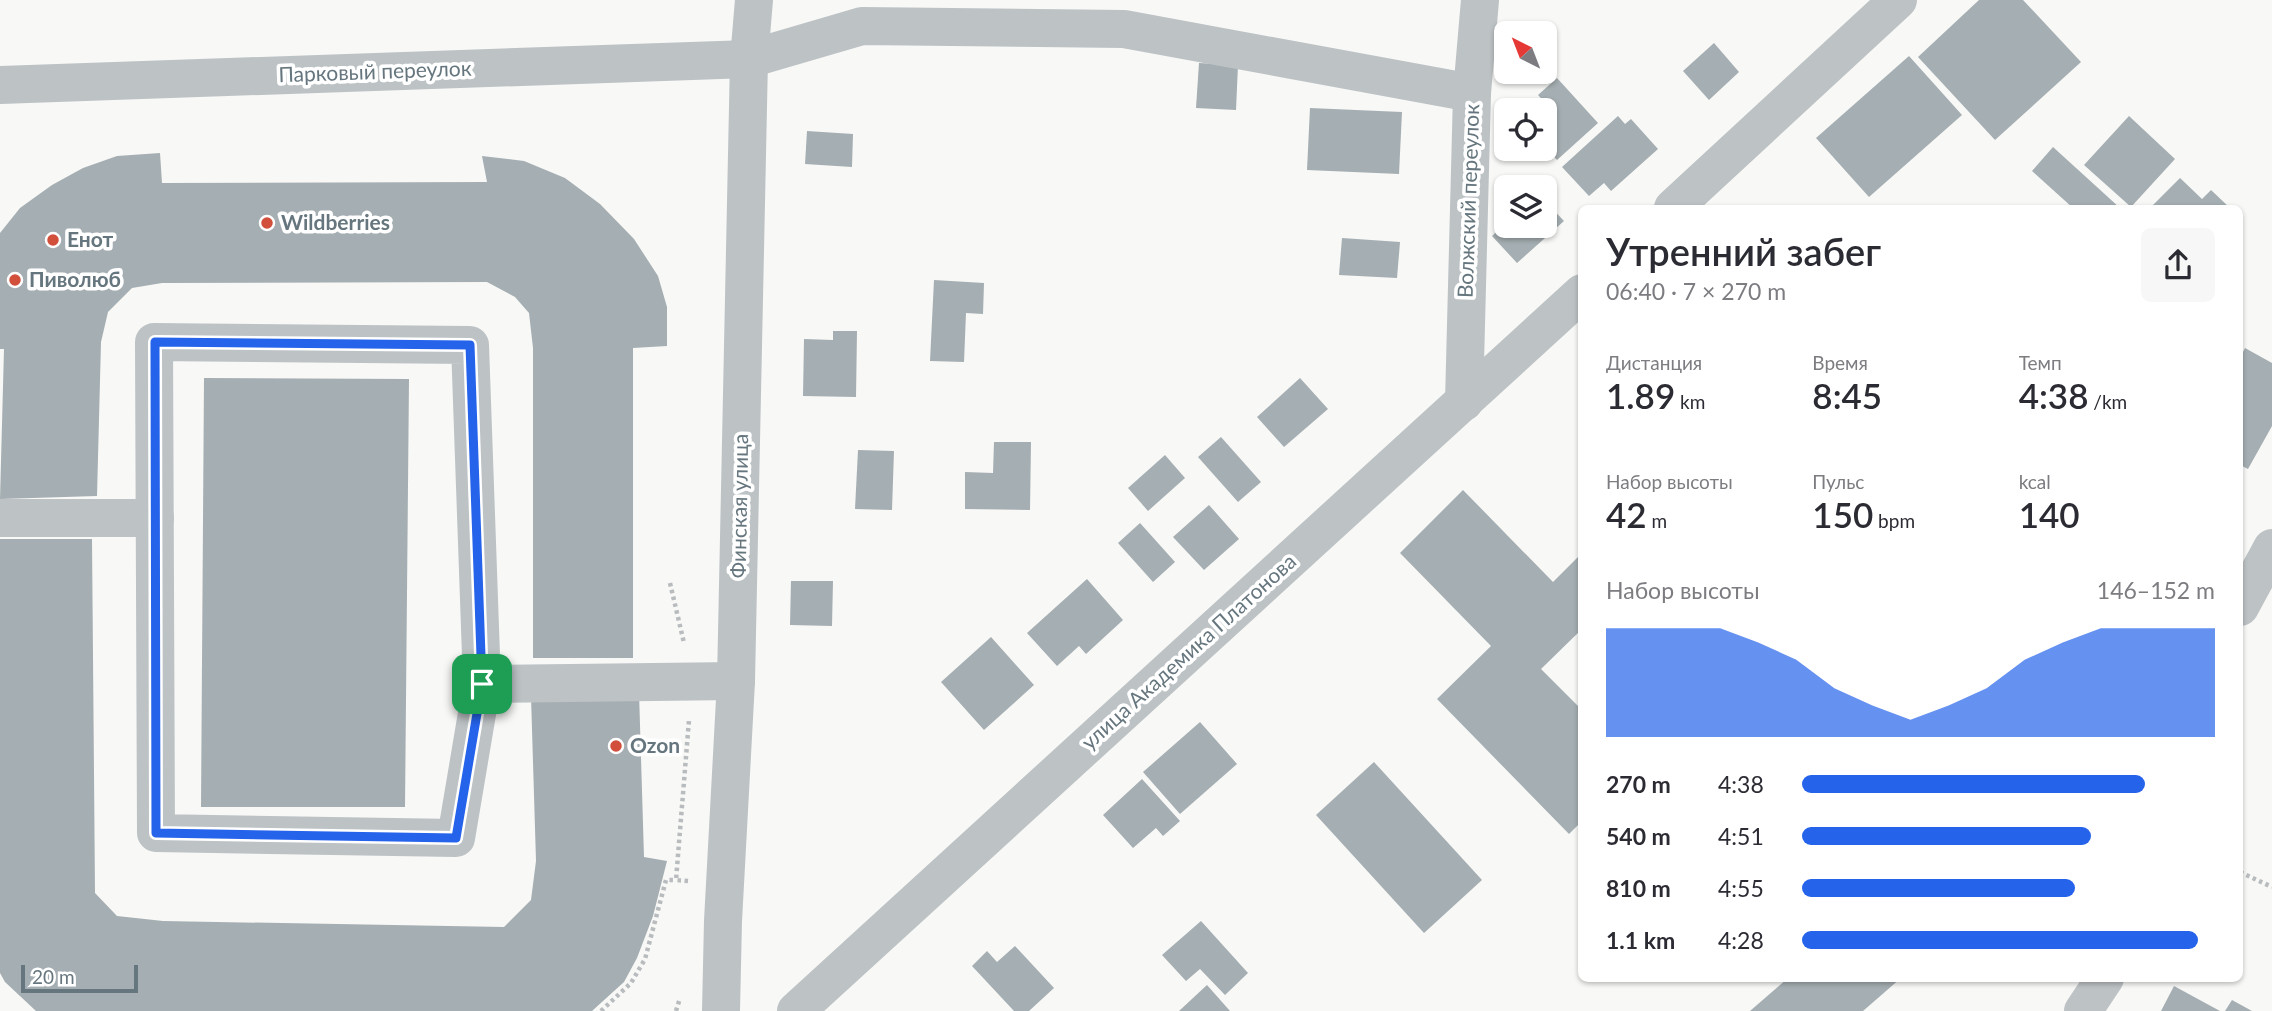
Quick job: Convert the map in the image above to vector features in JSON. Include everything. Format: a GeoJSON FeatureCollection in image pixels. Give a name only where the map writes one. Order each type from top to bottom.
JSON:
{"type":"FeatureCollection","features":[{"type":"Feature","properties":{"kind":"street","name":"Финская улица"},"geometry":{"type":"LineString","coordinates":[[721,1011],[736,681],[749,59],[754,0]]}},
{"type":"Feature","properties":{"kind":"street","name":"Волжский переулок"},"geometry":{"type":"LineString","coordinates":[[1464,402],[1472,93],[1480,0]]}},
{"type":"Feature","properties":{"kind":"street"},"geometry":{"type":"LineString","coordinates":[[1684,205],[1897,0]]}},
{"type":"Feature","properties":{"kind":"street","name":"Парковый переулок"},"geometry":{"type":"LineString","coordinates":[[0,85],[749,59],[860,13],[1124,14],[1472,93]]}},
{"type":"Feature","properties":{"kind":"street","name":"улица Академика Платонова"},"geometry":{"type":"LineString","coordinates":[[796,1011],[1578,297]]}},
{"type":"Feature","properties":{"kind":"street"},"geometry":{"type":"LineString","coordinates":[[155,342],[470,345],[482,684],[456,838],[156,833],[155,342]]}},
{"type":"Feature","properties":{"kind":"street"},"geometry":{"type":"LineString","coordinates":[[0,518],[155,518]]}},
{"type":"Feature","properties":{"kind":"street"},"geometry":{"type":"LineString","coordinates":[[2244,591],[2272,548]]}},
{"type":"Feature","properties":{"kind":"street"},"geometry":{"type":"LineString","coordinates":[[482,684],[736,681]]}},
{"type":"Feature","properties":{"kind":"street"},"geometry":{"type":"LineString","coordinates":[[2083,1011],[2102,982]]}},
{"type":"Feature","properties":{"kind":"path"},"geometry":{"type":"LineString","coordinates":[[670,583],[693,680],[676,880]]}},
{"type":"Feature","properties":{"kind":"path"},"geometry":{"type":"LineString","coordinates":[[2243,873],[2272,887]]}},
{"type":"Feature","properties":{"kind":"path"},"geometry":{"type":"LineString","coordinates":[[601,1011],[631,983],[645,959],[666,880],[694,882]]}},
{"type":"Feature","properties":{"kind":"path"},"geometry":{"type":"LineString","coordinates":[[677,1011],[681,994]]}},
{"type":"Feature","properties":{"kind":"building"},"geometry":{"type":"Polygon","coordinates":[[[1979,0],[2023,0],[2081,62],[1995,140],[1918,57],[1979,0]]]}},
{"type":"Feature","properties":{"kind":"building"},"geometry":{"type":"Polygon","coordinates":[[[1714,43],[1739,72],[1709,100],[1683,71],[1714,43]]]}},
{"type":"Feature","properties":{"kind":"building"},"geometry":{"type":"Polygon","coordinates":[[[1909,56],[1962,115],[1869,197],[1816,138],[1909,56]]]}},
{"type":"Feature","properties":{"kind":"building"},"geometry":{"type":"Polygon","coordinates":[[[1199,63],[1238,65],[1236,110],[1196,108],[1199,63]]]}},
{"type":"Feature","properties":{"kind":"building"},"geometry":{"type":"Polygon","coordinates":[[[1558,79],[1598,123],[1557,160],[1557,98],[1541,98],[1538,95],[1550,84],[1558,84],[1558,79]]]}},
{"type":"Feature","properties":{"kind":"building"},"geometry":{"type":"Polygon","coordinates":[[[1310,108],[1402,112],[1399,174],[1307,170],[1310,108]]]}},
{"type":"Feature","properties":{"kind":"building"},"geometry":{"type":"Polygon","coordinates":[[[1618,116],[1625,124],[1631,119],[1658,149],[1611,191],[1604,183],[1589,196],[1562,167],[1618,116]]]}},
{"type":"Feature","properties":{"kind":"building"},"geometry":{"type":"Polygon","coordinates":[[[2129,116],[2175,159],[2133,205],[2129,205],[2084,165],[2129,116]]]}},
{"type":"Feature","properties":{"kind":"building"},"geometry":{"type":"Polygon","coordinates":[[[807,131],[853,134],[852,167],[805,164],[807,131]]]}},
{"type":"Feature","properties":{"kind":"building"},"geometry":{"type":"Polygon","coordinates":[[[2053,147],[2117,205],[2070,205],[2032,171],[2053,147]]]}},
{"type":"Feature","properties":{"kind":"building"},"geometry":{"type":"Polygon","coordinates":[[[160,153],[162,183],[487,182],[482,156],[524,161],[565,178],[600,204],[634,239],[658,276],[667,307],[667,346],[633,348],[633,658],[533,658],[533,348],[529,313],[515,297],[487,282],[162,283],[132,288],[108,312],[101,342],[97,496],[0,499],[4,349],[0,349],[0,233],[20,208],[52,185],[83,168],[117,156],[160,153]]]}},
{"type":"Feature","properties":{"kind":"building"},"geometry":{"type":"Polygon","coordinates":[[[2180,178],[2202,199],[2211,190],[2227,205],[2153,205],[2180,178]]]}},
{"type":"Feature","properties":{"kind":"building"},"geometry":{"type":"Polygon","coordinates":[[[1557,214],[1564,221],[1557,227],[1557,214]]]}},
{"type":"Feature","properties":{"kind":"building"},"geometry":{"type":"Polygon","coordinates":[[[1494,234],[1494,238],[1545,238],[1517,263],[1492,236],[1494,234]]]}},
{"type":"Feature","properties":{"kind":"building"},"geometry":{"type":"Polygon","coordinates":[[[1342,238],[1400,242],[1397,278],[1339,275],[1342,238]]]}},
{"type":"Feature","properties":{"kind":"building"},"geometry":{"type":"Polygon","coordinates":[[[934,280],[984,283],[983,314],[966,313],[964,362],[930,361],[934,280]]]}},
{"type":"Feature","properties":{"kind":"building"},"geometry":{"type":"Polygon","coordinates":[[[833,331],[857,331],[856,397],[803,396],[804,339],[833,340],[833,331]]]}},
{"type":"Feature","properties":{"kind":"building"},"geometry":{"type":"Polygon","coordinates":[[[2245,348],[2272,363],[2272,426],[2248,469],[2243,466],[2245,348]]]}},
{"type":"Feature","properties":{"kind":"building"},"geometry":{"type":"Polygon","coordinates":[[[204,378],[409,379],[405,807],[201,807],[204,378]]]}},
{"type":"Feature","properties":{"kind":"building"},"geometry":{"type":"Polygon","coordinates":[[[1300,378],[1328,409],[1284,447],[1257,417],[1300,378]]]}},
{"type":"Feature","properties":{"kind":"building"},"geometry":{"type":"Polygon","coordinates":[[[1221,437],[1261,482],[1238,502],[1198,457],[1221,437]]]}},
{"type":"Feature","properties":{"kind":"building"},"geometry":{"type":"Polygon","coordinates":[[[994,442],[1031,442],[1030,510],[965,509],[965,472],[993,473],[994,442]]]}},
{"type":"Feature","properties":{"kind":"building"},"geometry":{"type":"Polygon","coordinates":[[[858,450],[894,451],[892,510],[855,509],[858,450]]]}},
{"type":"Feature","properties":{"kind":"building"},"geometry":{"type":"Polygon","coordinates":[[[1165,455],[1185,478],[1148,511],[1128,488],[1165,455]]]}},
{"type":"Feature","properties":{"kind":"building"},"geometry":{"type":"Polygon","coordinates":[[[1463,490],[1553,582],[1578,557],[1578,633],[1541,669],[1578,706],[1578,825],[1569,834],[1437,699],[1491,646],[1400,553],[1463,490]]]}},
{"type":"Feature","properties":{"kind":"building"},"geometry":{"type":"Polygon","coordinates":[[[1209,505],[1239,539],[1204,570],[1173,537],[1209,505]]]}},
{"type":"Feature","properties":{"kind":"building"},"geometry":{"type":"Polygon","coordinates":[[[1140,523],[1175,562],[1153,582],[1118,543],[1140,523]]]}},
{"type":"Feature","properties":{"kind":"building"},"geometry":{"type":"Polygon","coordinates":[[[0,539],[92,539],[95,893],[117,916],[163,921],[504,927],[531,900],[536,861],[531,696],[639,692],[644,857],[667,861],[653,916],[637,958],[624,982],[592,1011],[36,1011],[5,982],[0,973],[0,539]]]}},
{"type":"Feature","properties":{"kind":"building"},"geometry":{"type":"Polygon","coordinates":[[[1087,579],[1123,620],[1086,654],[1079,646],[1057,666],[1027,633],[1087,579]]]}},
{"type":"Feature","properties":{"kind":"building"},"geometry":{"type":"Polygon","coordinates":[[[791,581],[833,581],[832,626],[790,625],[791,581]]]}},
{"type":"Feature","properties":{"kind":"building"},"geometry":{"type":"Polygon","coordinates":[[[991,637],[1034,685],[984,730],[941,682],[991,637]]]}},
{"type":"Feature","properties":{"kind":"building"},"geometry":{"type":"Polygon","coordinates":[[[1200,722],[1237,764],[1180,814],[1143,772],[1200,722]]]}},
{"type":"Feature","properties":{"kind":"building"},"geometry":{"type":"Polygon","coordinates":[[[1374,762],[1482,880],[1424,933],[1316,815],[1374,762]]]}},
{"type":"Feature","properties":{"kind":"building"},"geometry":{"type":"Polygon","coordinates":[[[1142,779],[1180,821],[1163,836],[1156,828],[1133,848],[1103,815],[1142,779]]]}},
{"type":"Feature","properties":{"kind":"building"},"geometry":{"type":"Polygon","coordinates":[[[1201,921],[1248,973],[1225,995],[1200,969],[1186,981],[1162,955],[1201,921]]]}},
{"type":"Feature","properties":{"kind":"building"},"geometry":{"type":"Polygon","coordinates":[[[1015,946],[1054,988],[1029,1011],[1014,1011],[972,966],[987,951],[997,962],[1015,946]]]}},
{"type":"Feature","properties":{"kind":"building"},"geometry":{"type":"Polygon","coordinates":[[[1783,982],[1896,982],[1863,1011],[1750,1011],[1783,982]]]}},
{"type":"Feature","properties":{"kind":"building"},"geometry":{"type":"Polygon","coordinates":[[[1207,985],[1230,1011],[1179,1011],[1207,985]]]}},
{"type":"Feature","properties":{"kind":"building"},"geometry":{"type":"Polygon","coordinates":[[[2174,986],[2220,1011],[2161,1011],[2174,986]]]}},
{"type":"Feature","properties":{"kind":"building"},"geometry":{"type":"Polygon","coordinates":[[[2232,1000],[2252,1011],[2225,1011],[2232,1000]]]}},
{"type":"Feature","properties":{"kind":"place","name":"Wildberries"},"geometry":{"type":"Point","coordinates":[267,223]}},
{"type":"Feature","properties":{"kind":"place","name":"Енот"},"geometry":{"type":"Point","coordinates":[53,240]}},
{"type":"Feature","properties":{"kind":"place","name":"Пиволюб"},"geometry":{"type":"Point","coordinates":[15,280]}},
{"type":"Feature","properties":{"kind":"place","name":"Ozon"},"geometry":{"type":"Point","coordinates":[616,746]}},
{"type":"Feature","properties":{"kind":"route"},"geometry":{"type":"LineString","coordinates":[[155,342],[470,345],[482,684],[456,838],[156,833],[155,342]]}}]}
